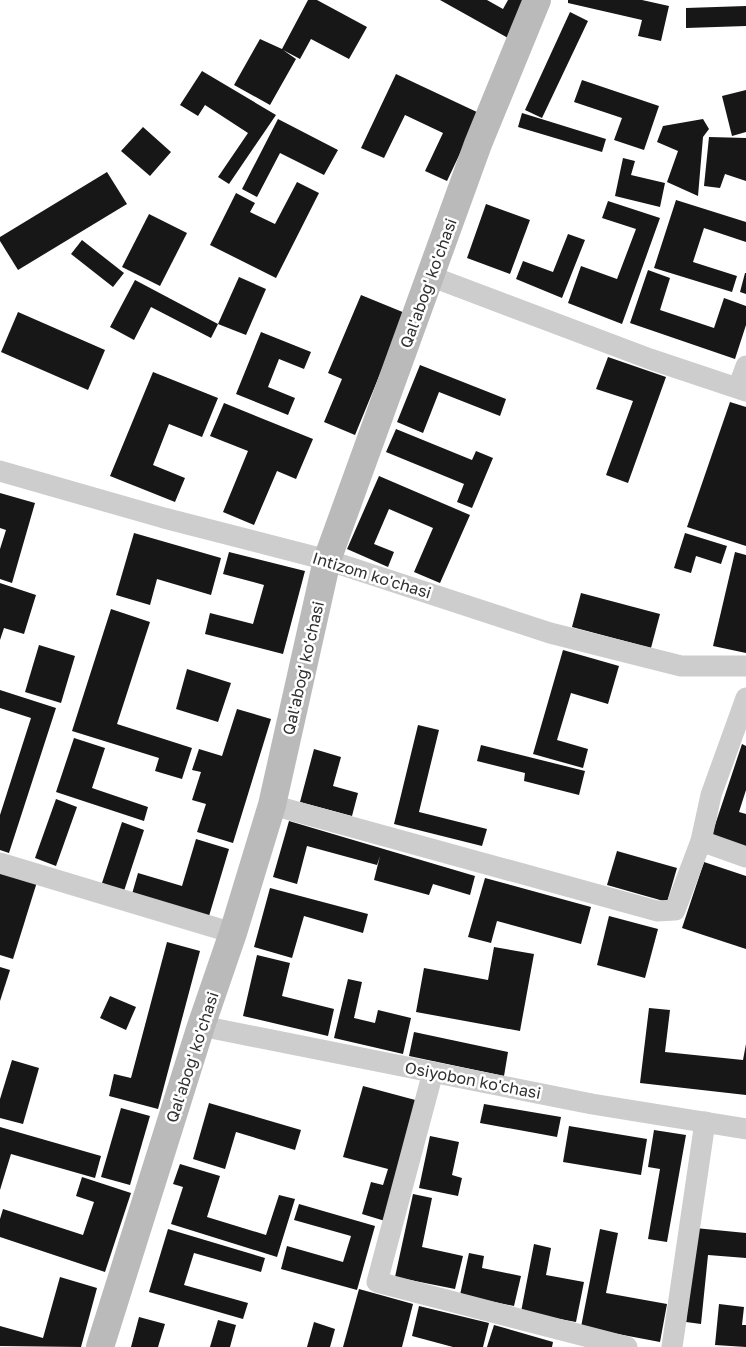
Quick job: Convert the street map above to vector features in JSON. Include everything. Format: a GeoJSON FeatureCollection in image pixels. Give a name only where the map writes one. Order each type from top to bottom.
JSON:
{"type":"FeatureCollection","features":[{"type":"Feature","properties":{"kind":"street","name":"Qal'abog' ko'chasi"},"geometry":{"type":"LineString","coordinates":[[100,1347],[201,1026],[234,933],[272,804],[327,560],[478,144],[537,0]]}},
{"type":"Feature","properties":{"kind":"street"},"geometry":{"type":"LineString","coordinates":[[430,276],[650,359],[742,390],[746,366]]}},
{"type":"Feature","properties":{"kind":"street","name":"Intizom ko'chasi"},"geometry":{"type":"LineString","coordinates":[[0,471],[164,518],[327,560],[560,635],[681,666],[746,666]]}},
{"type":"Feature","properties":{"kind":"street"},"geometry":{"type":"LineString","coordinates":[[272,804],[657,911],[675,910],[701,841],[711,795],[746,698]]}},
{"type":"Feature","properties":{"kind":"street"},"geometry":{"type":"LineString","coordinates":[[701,841],[746,857]]}},
{"type":"Feature","properties":{"kind":"street"},"geometry":{"type":"LineString","coordinates":[[0,863],[234,933]]}},
{"type":"Feature","properties":{"kind":"street","name":"Osiyobon ko'chasi"},"geometry":{"type":"LineString","coordinates":[[201,1026],[592,1104],[746,1129]]}},
{"type":"Feature","properties":{"kind":"street"},"geometry":{"type":"LineString","coordinates":[[433,1072],[377,1282],[627,1347]]}},
{"type":"Feature","properties":{"kind":"street"},"geometry":{"type":"LineString","coordinates":[[673,1347],[705,1122]]}},
{"type":"Feature","properties":{"kind":"building"},"geometry":{"type":"Polygon","coordinates":[[[308,0],[317,0],[367,27],[349,59],[311,39],[300,59],[283,50],[296,59],[270,105],[234,85],[260,39],[282,49],[308,0]]]}},
{"type":"Feature","properties":{"kind":"building"},"geometry":{"type":"Polygon","coordinates":[[[440,0],[487,0],[503,9],[508,0],[530,0],[508,38],[440,0]]]}},
{"type":"Feature","properties":{"kind":"building"},"geometry":{"type":"Polygon","coordinates":[[[568,0],[642,0],[669,6],[661,41],[638,36],[642,20],[568,3],[568,0]]]}},
{"type":"Feature","properties":{"kind":"building"},"geometry":{"type":"Polygon","coordinates":[[[746,6],[746,26],[686,28],[686,8],[746,6]]]}},
{"type":"Feature","properties":{"kind":"building"},"geometry":{"type":"Polygon","coordinates":[[[570,12],[588,21],[542,118],[525,110],[570,12]]]}},
{"type":"Feature","properties":{"kind":"building"},"geometry":{"type":"Polygon","coordinates":[[[202,71],[276,115],[229,184],[218,177],[248,133],[205,105],[198,116],[180,105],[202,71]]]}},
{"type":"Feature","properties":{"kind":"building"},"geometry":{"type":"Polygon","coordinates":[[[396,74],[479,113],[447,181],[425,171],[443,133],[405,115],[384,158],[361,148],[396,74]]]}},
{"type":"Feature","properties":{"kind":"building"},"geometry":{"type":"Polygon","coordinates":[[[582,80],[659,106],[644,150],[614,140],[622,118],[574,102],[582,80]]]}},
{"type":"Feature","properties":{"kind":"building"},"geometry":{"type":"Polygon","coordinates":[[[746,90],[746,132],[732,136],[722,96],[746,90]]]}},
{"type":"Feature","properties":{"kind":"building"},"geometry":{"type":"Polygon","coordinates":[[[522,113],[606,139],[602,152],[518,127],[522,113]]]}},
{"type":"Feature","properties":{"kind":"building"},"geometry":{"type":"Polygon","coordinates":[[[278,119],[338,150],[324,175],[280,153],[257,197],[242,189],[278,119]]]}},
{"type":"Feature","properties":{"kind":"building"},"geometry":{"type":"Polygon","coordinates":[[[703,119],[709,129],[703,137],[698,196],[667,182],[678,151],[657,142],[663,126],[703,119]]]}},
{"type":"Feature","properties":{"kind":"building"},"geometry":{"type":"Polygon","coordinates":[[[143,127],[171,152],[150,176],[121,151],[143,127]]]}},
{"type":"Feature","properties":{"kind":"building"},"geometry":{"type":"Polygon","coordinates":[[[709,137],[746,138],[746,181],[725,174],[720,188],[704,186],[709,137]]]}},
{"type":"Feature","properties":{"kind":"building"},"geometry":{"type":"Polygon","coordinates":[[[623,158],[635,161],[631,175],[665,183],[660,207],[615,196],[623,158]]]}},
{"type":"Feature","properties":{"kind":"building"},"geometry":{"type":"Polygon","coordinates":[[[107,172],[127,204],[18,270],[0,241],[0,237],[107,172]]]}},
{"type":"Feature","properties":{"kind":"building"},"geometry":{"type":"Polygon","coordinates":[[[297,182],[319,193],[276,278],[210,245],[236,193],[255,203],[250,212],[275,224],[297,182]]]}},
{"type":"Feature","properties":{"kind":"building"},"geometry":{"type":"Polygon","coordinates":[[[676,200],[746,222],[746,242],[704,228],[693,262],[737,276],[732,292],[654,268],[676,200]]]}},
{"type":"Feature","properties":{"kind":"building"},"geometry":{"type":"Polygon","coordinates":[[[608,201],[660,218],[622,324],[568,303],[581,266],[617,279],[636,229],[602,218],[608,201]]]}},
{"type":"Feature","properties":{"kind":"building"},"geometry":{"type":"Polygon","coordinates":[[[486,204],[530,220],[510,274],[467,258],[486,204]]]}},
{"type":"Feature","properties":{"kind":"building"},"geometry":{"type":"Polygon","coordinates":[[[149,214],[187,233],[160,286],[122,267],[149,214]]]}},
{"type":"Feature","properties":{"kind":"building"},"geometry":{"type":"Polygon","coordinates":[[[568,234],[585,240],[562,298],[516,279],[523,261],[553,272],[568,234]]]}},
{"type":"Feature","properties":{"kind":"building"},"geometry":{"type":"Polygon","coordinates":[[[82,240],[124,273],[113,287],[71,254],[82,240]]]}},
{"type":"Feature","properties":{"kind":"building"},"geometry":{"type":"Polygon","coordinates":[[[648,270],[670,278],[660,310],[714,328],[724,298],[746,306],[746,325],[735,359],[630,323],[648,270]]]}},
{"type":"Feature","properties":{"kind":"building"},"geometry":{"type":"Polygon","coordinates":[[[746,273],[746,294],[740,292],[746,273]]]}},
{"type":"Feature","properties":{"kind":"building"},"geometry":{"type":"Polygon","coordinates":[[[239,277],[266,289],[246,335],[218,324],[239,277]]]}},
{"type":"Feature","properties":{"kind":"building"},"geometry":{"type":"Polygon","coordinates":[[[135,280],[218,324],[211,338],[151,307],[134,340],[110,327],[135,280]]]}},
{"type":"Feature","properties":{"kind":"building"},"geometry":{"type":"Polygon","coordinates":[[[361,295],[405,313],[355,435],[324,422],[342,379],[328,373],[361,295]]]}},
{"type":"Feature","properties":{"kind":"building"},"geometry":{"type":"Polygon","coordinates":[[[18,312],[105,350],[88,390],[1,352],[18,312]]]}},
{"type":"Feature","properties":{"kind":"building"},"geometry":{"type":"Polygon","coordinates":[[[261,332],[311,352],[304,369],[279,359],[268,387],[295,398],[288,415],[236,394],[261,332]]]}},
{"type":"Feature","properties":{"kind":"building"},"geometry":{"type":"Polygon","coordinates":[[[608,357],[666,377],[628,483],[606,475],[633,401],[596,389],[608,357]]]}},
{"type":"Feature","properties":{"kind":"building"},"geometry":{"type":"Polygon","coordinates":[[[420,365],[506,399],[500,416],[439,392],[423,433],[397,422],[420,365]]]}},
{"type":"Feature","properties":{"kind":"building"},"geometry":{"type":"Polygon","coordinates":[[[153,372],[218,398],[202,437],[169,424],[153,465],[185,478],[175,502],[110,476],[153,372]]]}},
{"type":"Feature","properties":{"kind":"building"},"geometry":{"type":"Polygon","coordinates":[[[730,402],[746,407],[746,546],[687,527],[730,402]]]}},
{"type":"Feature","properties":{"kind":"building"},"geometry":{"type":"Polygon","coordinates":[[[224,403],[313,439],[296,479],[277,471],[254,525],[223,512],[248,451],[210,436],[224,403]]]}},
{"type":"Feature","properties":{"kind":"building"},"geometry":{"type":"Polygon","coordinates":[[[396,429],[472,460],[476,451],[493,458],[472,508],[457,502],[464,484],[386,452],[396,429]]]}},
{"type":"Feature","properties":{"kind":"building"},"geometry":{"type":"Polygon","coordinates":[[[379,476],[470,515],[440,583],[414,572],[433,528],[389,509],[374,544],[394,552],[388,567],[347,549],[379,476]]]}},
{"type":"Feature","properties":{"kind":"building"},"geometry":{"type":"Polygon","coordinates":[[[0,493],[35,503],[12,583],[0,579],[0,549],[6,530],[0,528],[0,493]]]}},
{"type":"Feature","properties":{"kind":"building"},"geometry":{"type":"Polygon","coordinates":[[[134,533],[221,558],[211,595],[157,579],[150,605],[116,595],[134,533]]]}},
{"type":"Feature","properties":{"kind":"building"},"geometry":{"type":"Polygon","coordinates":[[[685,533],[727,546],[721,564],[696,556],[691,573],[674,568],[685,533]]]}},
{"type":"Feature","properties":{"kind":"building"},"geometry":{"type":"Polygon","coordinates":[[[229,552],[305,571],[283,654],[205,634],[210,613],[253,624],[264,585],[223,574],[229,552]]]}},
{"type":"Feature","properties":{"kind":"building"},"geometry":{"type":"Polygon","coordinates":[[[735,552],[746,555],[746,653],[713,646],[735,552]]]}},
{"type":"Feature","properties":{"kind":"building"},"geometry":{"type":"Polygon","coordinates":[[[0,583],[36,595],[24,634],[4,628],[0,640],[0,583]]]}},
{"type":"Feature","properties":{"kind":"building"},"geometry":{"type":"Polygon","coordinates":[[[581,593],[660,614],[651,648],[572,627],[581,593]]]}},
{"type":"Feature","properties":{"kind":"building"},"geometry":{"type":"Polygon","coordinates":[[[111,609],[150,622],[117,724],[192,748],[182,779],[155,771],[159,758],[72,731],[111,609]]]}},
{"type":"Feature","properties":{"kind":"building"},"geometry":{"type":"Polygon","coordinates":[[[39,645],[75,656],[61,703],[25,692],[39,645]]]}},
{"type":"Feature","properties":{"kind":"building"},"geometry":{"type":"Polygon","coordinates":[[[563,650],[619,666],[608,704],[571,693],[557,740],[588,749],[583,768],[533,754],[563,650]]]}},
{"type":"Feature","properties":{"kind":"building"},"geometry":{"type":"Polygon","coordinates":[[[187,669],[231,683],[218,722],[176,709],[187,669]]]}},
{"type":"Feature","properties":{"kind":"building"},"geometry":{"type":"Polygon","coordinates":[[[0,690],[56,708],[9,853],[0,850],[0,815],[31,718],[0,708],[0,690]]]}},
{"type":"Feature","properties":{"kind":"building"},"geometry":{"type":"Polygon","coordinates":[[[237,709],[271,719],[233,843],[197,832],[206,804],[192,800],[201,772],[192,770],[199,749],[222,756],[237,709]]]}},
{"type":"Feature","properties":{"kind":"building"},"geometry":{"type":"Polygon","coordinates":[[[418,725],[439,730],[419,812],[487,829],[482,846],[394,824],[418,725]]]}},
{"type":"Feature","properties":{"kind":"building"},"geometry":{"type":"Polygon","coordinates":[[[74,738],[105,748],[92,788],[148,807],[144,821],[56,792],[74,738]]]}},
{"type":"Feature","properties":{"kind":"building"},"geometry":{"type":"Polygon","coordinates":[[[742,744],[746,746],[746,790],[739,812],[746,814],[746,852],[710,840],[742,744]]]}},
{"type":"Feature","properties":{"kind":"building"},"geometry":{"type":"Polygon","coordinates":[[[481,745],[585,771],[579,795],[524,781],[525,773],[477,761],[481,745]]]}},
{"type":"Feature","properties":{"kind":"building"},"geometry":{"type":"Polygon","coordinates":[[[314,749],[341,757],[333,786],[358,793],[352,816],[300,802],[314,749]]]}},
{"type":"Feature","properties":{"kind":"building"},"geometry":{"type":"Polygon","coordinates":[[[56,799],[77,807],[56,866],[35,858],[56,799]]]}},
{"type":"Feature","properties":{"kind":"building"},"geometry":{"type":"Polygon","coordinates":[[[289,821],[475,876],[470,895],[433,884],[429,895],[374,880],[380,856],[377,865],[307,846],[297,884],[273,877],[289,821]]]}},
{"type":"Feature","properties":{"kind":"building"},"geometry":{"type":"Polygon","coordinates":[[[122,822],[144,830],[124,891],[102,883],[122,822]]]}},
{"type":"Feature","properties":{"kind":"building"},"geometry":{"type":"Polygon","coordinates":[[[196,839],[229,849],[209,916],[132,894],[138,873],[182,886],[196,839]]]}},
{"type":"Feature","properties":{"kind":"building"},"geometry":{"type":"Polygon","coordinates":[[[617,851],[677,868],[667,902],[607,885],[617,851]]]}},
{"type":"Feature","properties":{"kind":"building"},"geometry":{"type":"Polygon","coordinates":[[[704,862],[746,876],[746,949],[682,928],[704,862]]]}},
{"type":"Feature","properties":{"kind":"building"},"geometry":{"type":"Polygon","coordinates":[[[0,871],[37,882],[13,959],[0,955],[0,871]]]}},
{"type":"Feature","properties":{"kind":"building"},"geometry":{"type":"Polygon","coordinates":[[[485,878],[591,907],[581,944],[497,921],[491,943],[468,937],[485,878]]]}},
{"type":"Feature","properties":{"kind":"building"},"geometry":{"type":"Polygon","coordinates":[[[270,888],[368,914],[363,933],[304,916],[292,958],[254,947],[270,888]]]}},
{"type":"Feature","properties":{"kind":"building"},"geometry":{"type":"Polygon","coordinates":[[[609,916],[658,929],[645,978],[597,965],[609,916]]]}},
{"type":"Feature","properties":{"kind":"building"},"geometry":{"type":"Polygon","coordinates":[[[167,942],[200,951],[158,1109],[109,1096],[114,1074],[131,1078],[167,942]]]}},
{"type":"Feature","properties":{"kind":"building"},"geometry":{"type":"Polygon","coordinates":[[[494,947],[534,954],[520,1031],[416,1012],[424,968],[488,980],[494,947]]]}},
{"type":"Feature","properties":{"kind":"building"},"geometry":{"type":"Polygon","coordinates":[[[257,955],[290,963],[282,996],[334,1009],[328,1036],[243,1016],[257,955]]]}},
{"type":"Feature","properties":{"kind":"building"},"geometry":{"type":"Polygon","coordinates":[[[0,967],[10,970],[0,1001],[0,967]]]}},
{"type":"Feature","properties":{"kind":"building"},"geometry":{"type":"Polygon","coordinates":[[[348,979],[362,982],[354,1018],[375,1023],[378,1010],[411,1018],[403,1054],[334,1038],[348,979]]]}},
{"type":"Feature","properties":{"kind":"building"},"geometry":{"type":"Polygon","coordinates":[[[110,996],[136,1007],[126,1030],[100,1018],[110,996]]]}},
{"type":"Feature","properties":{"kind":"building"},"geometry":{"type":"Polygon","coordinates":[[[649,1008],[670,1010],[665,1052],[743,1060],[746,1044],[746,1095],[640,1083],[649,1008]]]}},
{"type":"Feature","properties":{"kind":"building"},"geometry":{"type":"Polygon","coordinates":[[[414,1032],[508,1052],[504,1076],[409,1056],[414,1032]]]}},
{"type":"Feature","properties":{"kind":"building"},"geometry":{"type":"Polygon","coordinates":[[[12,1060],[39,1068],[23,1124],[0,1118],[0,1099],[12,1060]]]}},
{"type":"Feature","properties":{"kind":"building"},"geometry":{"type":"Polygon","coordinates":[[[363,1086],[419,1101],[385,1221],[362,1214],[371,1182],[383,1185],[388,1169],[343,1157],[363,1086]]]}},
{"type":"Feature","properties":{"kind":"building"},"geometry":{"type":"Polygon","coordinates":[[[209,1103],[301,1130],[295,1150],[236,1132],[225,1169],[193,1159],[209,1103]]]}},
{"type":"Feature","properties":{"kind":"building"},"geometry":{"type":"Polygon","coordinates":[[[484,1104],[561,1117],[557,1137],[480,1123],[484,1104]]]}},
{"type":"Feature","properties":{"kind":"building"},"geometry":{"type":"Polygon","coordinates":[[[121,1108],[150,1116],[130,1185],[101,1177],[121,1108]]]}},
{"type":"Feature","properties":{"kind":"building"},"geometry":{"type":"Polygon","coordinates":[[[569,1126],[647,1139],[641,1175],[563,1162],[569,1126]]]}},
{"type":"Feature","properties":{"kind":"building"},"geometry":{"type":"Polygon","coordinates":[[[0,1127],[101,1156],[95,1178],[11,1154],[0,1190],[0,1127]]]}},
{"type":"Feature","properties":{"kind":"building"},"geometry":{"type":"Polygon","coordinates":[[[654,1130],[686,1135],[667,1242],[648,1239],[660,1169],[648,1167],[654,1130]]]}},
{"type":"Feature","properties":{"kind":"building"},"geometry":{"type":"Polygon","coordinates":[[[430,1136],[459,1142],[452,1175],[462,1178],[458,1196],[419,1188],[430,1136]]]}},
{"type":"Feature","properties":{"kind":"building"},"geometry":{"type":"Polygon","coordinates":[[[180,1164],[220,1176],[207,1217],[266,1235],[279,1195],[295,1199],[277,1257],[171,1224],[183,1187],[173,1184],[180,1164]]]}},
{"type":"Feature","properties":{"kind":"building"},"geometry":{"type":"Polygon","coordinates":[[[82,1177],[131,1193],[105,1272],[0,1237],[0,1219],[3,1209],[83,1235],[94,1202],[76,1196],[82,1177]]]}},
{"type":"Feature","properties":{"kind":"building"},"geometry":{"type":"Polygon","coordinates":[[[413,1194],[432,1198],[422,1247],[463,1256],[455,1289],[395,1277],[413,1194]]]}},
{"type":"Feature","properties":{"kind":"building"},"geometry":{"type":"Polygon","coordinates":[[[299,1204],[375,1226],[357,1290],[281,1269],[287,1246],[343,1262],[351,1236],[294,1220],[299,1204]]]}},
{"type":"Feature","properties":{"kind":"building"},"geometry":{"type":"Polygon","coordinates":[[[695,1228],[746,1233],[746,1258],[708,1255],[701,1324],[686,1322],[695,1228]]]}},
{"type":"Feature","properties":{"kind":"building"},"geometry":{"type":"Polygon","coordinates":[[[168,1229],[265,1258],[261,1272],[194,1253],[184,1285],[248,1303],[243,1319],[149,1292],[168,1229]]]}},
{"type":"Feature","properties":{"kind":"building"},"geometry":{"type":"Polygon","coordinates":[[[600,1229],[618,1233],[606,1293],[667,1304],[660,1342],[581,1327],[600,1229]]]}},
{"type":"Feature","properties":{"kind":"building"},"geometry":{"type":"Polygon","coordinates":[[[534,1244],[551,1248],[546,1275],[584,1282],[576,1322],[521,1312],[534,1244]]]}},
{"type":"Feature","properties":{"kind":"building"},"geometry":{"type":"Polygon","coordinates":[[[469,1253],[484,1256],[482,1268],[521,1276],[514,1306],[460,1295],[469,1253]]]}},
{"type":"Feature","properties":{"kind":"building"},"geometry":{"type":"Polygon","coordinates":[[[60,1277],[97,1288],[81,1347],[0,1346],[0,1326],[43,1338],[60,1277]]]}},
{"type":"Feature","properties":{"kind":"building"},"geometry":{"type":"Polygon","coordinates":[[[359,1289],[413,1304],[402,1347],[343,1347],[359,1289]]]}},
{"type":"Feature","properties":{"kind":"building"},"geometry":{"type":"Polygon","coordinates":[[[719,1304],[744,1307],[742,1325],[746,1325],[746,1347],[715,1345],[719,1304]]]}},
{"type":"Feature","properties":{"kind":"building"},"geometry":{"type":"Polygon","coordinates":[[[419,1306],[489,1323],[483,1347],[453,1347],[412,1336],[419,1306]]]}},
{"type":"Feature","properties":{"kind":"building"},"geometry":{"type":"Polygon","coordinates":[[[139,1317],[165,1324],[158,1347],[131,1347],[139,1317]]]}},
{"type":"Feature","properties":{"kind":"building"},"geometry":{"type":"Polygon","coordinates":[[[218,1320],[236,1325],[230,1347],[210,1347],[218,1320]]]}},
{"type":"Feature","properties":{"kind":"building"},"geometry":{"type":"Polygon","coordinates":[[[314,1322],[335,1329],[330,1347],[307,1347],[314,1322]]]}},
{"type":"Feature","properties":{"kind":"building"},"geometry":{"type":"Polygon","coordinates":[[[494,1325],[553,1342],[552,1347],[487,1347],[494,1325]]]}}]}
